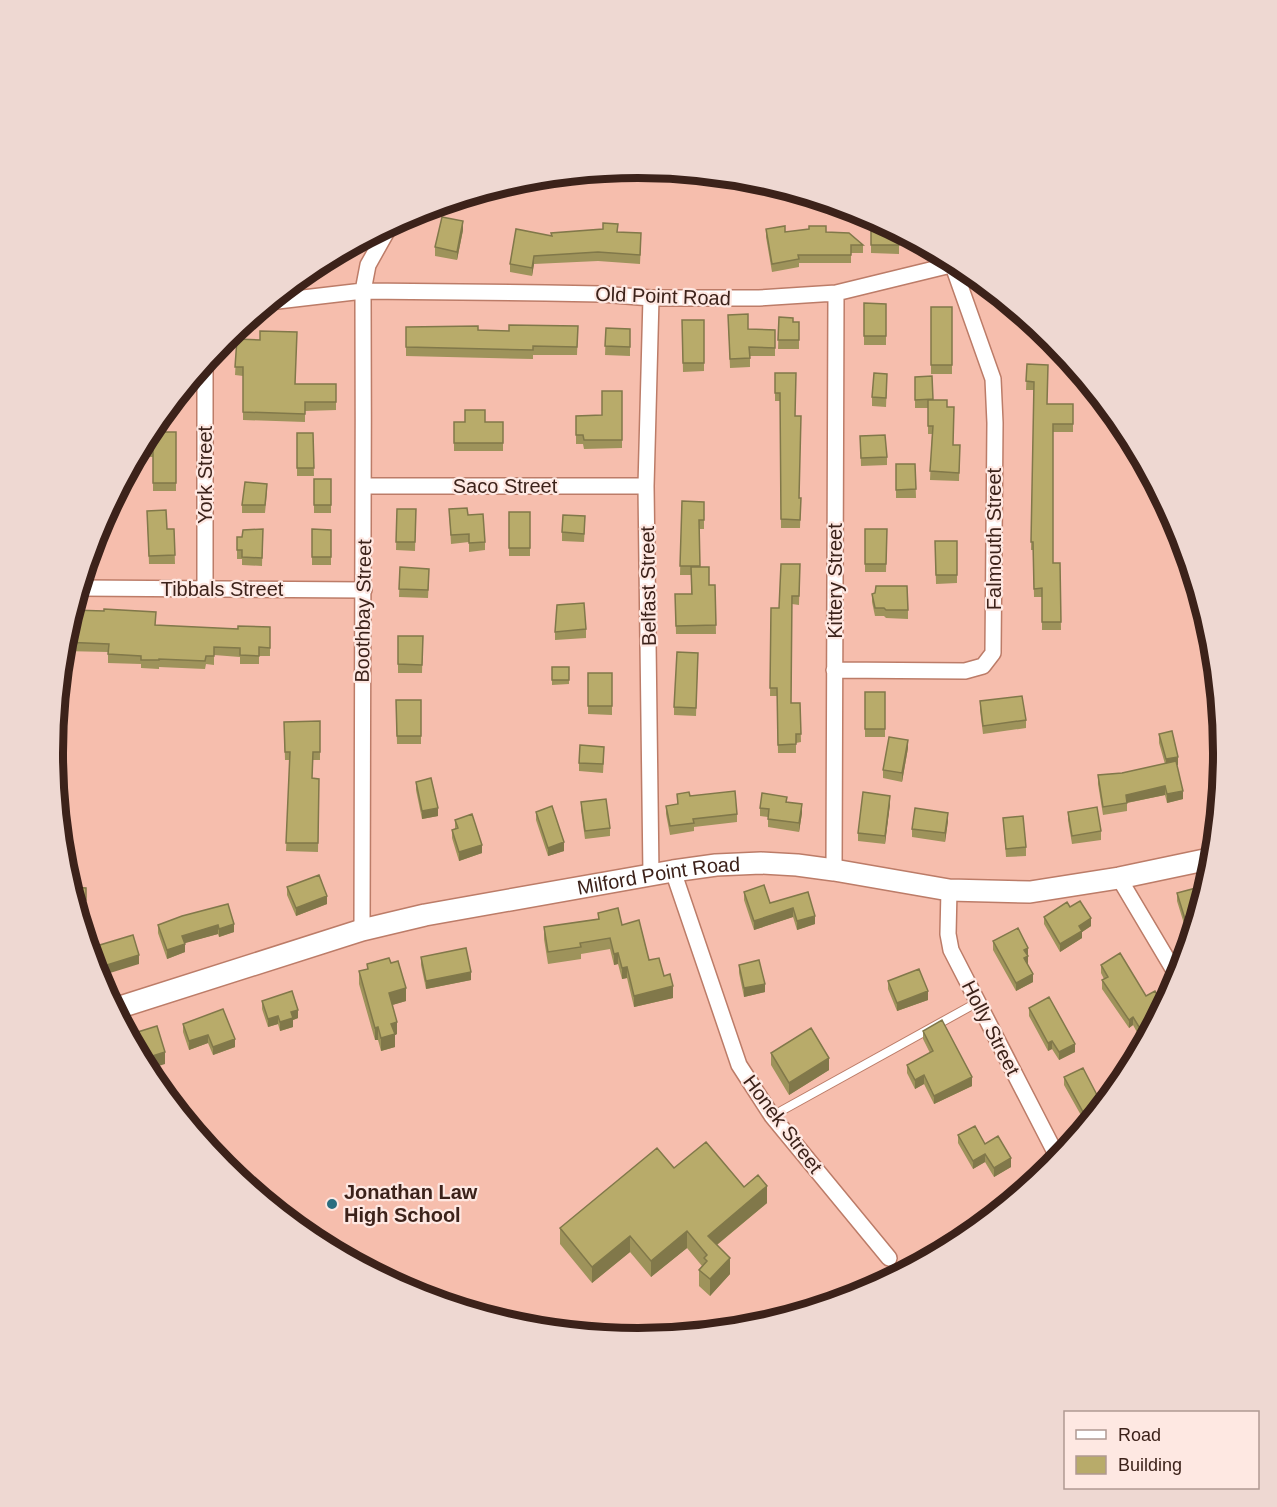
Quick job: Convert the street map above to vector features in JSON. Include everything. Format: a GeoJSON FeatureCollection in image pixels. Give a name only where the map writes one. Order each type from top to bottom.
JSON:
{"type":"FeatureCollection","features":[{"type":"Feature","properties":{"kind":"main road","name":"Milford Point Road"},"geometry":{"type":"LineString","coordinates":[[121,1007],[362,930],[425,915],[716,865],[761,863],[834,870],[949,890],[1030,892],[1119,878],[1204,860]]}},
{"type":"Feature","properties":{"kind":"street","name":"Boothbay Street"},"geometry":{"type":"LineString","coordinates":[[362,930],[363,291],[368,265],[384,237]]}},
{"type":"Feature","properties":{"kind":"street","name":"Old Point Road"},"geometry":{"type":"LineString","coordinates":[[284,300],[363,291],[602,294],[651,298],[759,298],[836,293],[946,267]]}},
{"type":"Feature","properties":{"kind":"street","name":"Falmouth Street"},"geometry":{"type":"LineString","coordinates":[[834,670],[965,671],[983,666],[993,652],[995,423],[993,379],[960,276]]}},
{"type":"Feature","properties":{"kind":"street","name":"Kittery Street"},"geometry":{"type":"LineString","coordinates":[[834,870],[836,293]]}},
{"type":"Feature","properties":{"kind":"street","name":"Belfast Street"},"geometry":{"type":"LineString","coordinates":[[651,298],[646,486],[651,875]]}},
{"type":"Feature","properties":{"kind":"street","name":"York Street"},"geometry":{"type":"LineString","coordinates":[[205,589],[206,374]]}},
{"type":"Feature","properties":{"kind":"street","name":"Saco Street"},"geometry":{"type":"LineString","coordinates":[[364,486],[646,486]]}},
{"type":"Feature","properties":{"kind":"street","name":"Tibbals Street"},"geometry":{"type":"LineString","coordinates":[[88,588],[364,590]]}},
{"type":"Feature","properties":{"kind":"street","name":"Honek Street"},"geometry":{"type":"LineString","coordinates":[[673,871],[739,1065],[772,1116],[889,1258]]}},
{"type":"Feature","properties":{"kind":"street"},"geometry":{"type":"LineString","coordinates":[[1119,878],[1172,968]]}},
{"type":"Feature","properties":{"kind":"street","name":"Holly Street"},"geometry":{"type":"LineString","coordinates":[[949,890],[949,942],[1054,1151]]}},
{"type":"Feature","properties":{"kind":"lane"},"geometry":{"type":"LineString","coordinates":[[772,1116],[978,1002]]}},
{"type":"Feature","properties":{"kind":"building"},"geometry":{"type":"Polygon","coordinates":[[[442,217],[463,221],[457,252],[435,247],[442,217]]]}},
{"type":"Feature","properties":{"kind":"building"},"geometry":{"type":"Polygon","coordinates":[[[603,223],[618,224],[617,232],[641,233],[640,255],[598,252],[534,256],[532,268],[510,264],[516,229],[552,236],[551,233],[603,229],[603,223]]]}},
{"type":"Feature","properties":{"kind":"building"},"geometry":{"type":"Polygon","coordinates":[[[785,226],[785,232],[809,229],[809,226],[826,226],[826,232],[849,233],[863,245],[851,245],[851,255],[798,255],[799,259],[772,264],[766,229],[785,226]]]}},
{"type":"Feature","properties":{"kind":"building"},"geometry":{"type":"Polygon","coordinates":[[[871,227],[899,240],[899,245],[871,245],[871,227]]]}},
{"type":"Feature","properties":{"kind":"building"},"geometry":{"type":"Polygon","coordinates":[[[864,303],[886,304],[886,336],[864,336],[864,303]]]}},
{"type":"Feature","properties":{"kind":"building"},"geometry":{"type":"Polygon","coordinates":[[[931,307],[952,307],[952,365],[931,365],[931,307]]]}},
{"type":"Feature","properties":{"kind":"building"},"geometry":{"type":"Polygon","coordinates":[[[748,314],[748,329],[775,330],[775,348],[749,347],[750,358],[730,359],[728,315],[748,314]]]}},
{"type":"Feature","properties":{"kind":"building"},"geometry":{"type":"Polygon","coordinates":[[[779,317],[793,318],[793,322],[799,322],[799,340],[778,340],[779,317]]]}},
{"type":"Feature","properties":{"kind":"building"},"geometry":{"type":"Polygon","coordinates":[[[682,320],[704,320],[704,363],[683,363],[682,320]]]}},
{"type":"Feature","properties":{"kind":"building"},"geometry":{"type":"Polygon","coordinates":[[[509,325],[578,326],[577,347],[533,346],[533,350],[406,347],[406,327],[478,326],[478,330],[509,331],[509,325]]]}},
{"type":"Feature","properties":{"kind":"building"},"geometry":{"type":"Polygon","coordinates":[[[606,328],[630,329],[630,347],[605,346],[606,328]]]}},
{"type":"Feature","properties":{"kind":"building"},"geometry":{"type":"Polygon","coordinates":[[[260,331],[297,332],[295,384],[336,384],[336,402],[305,402],[305,414],[243,412],[243,367],[235,367],[237,342],[240,339],[260,340],[260,331]]]}},
{"type":"Feature","properties":{"kind":"building"},"geometry":{"type":"Polygon","coordinates":[[[1027,364],[1048,365],[1047,404],[1073,404],[1073,424],[1053,424],[1053,563],[1060,563],[1061,622],[1042,622],[1042,588],[1034,589],[1033,542],[1031,542],[1034,382],[1026,381],[1027,364]]]}},
{"type":"Feature","properties":{"kind":"building"},"geometry":{"type":"Polygon","coordinates":[[[775,373],[796,373],[795,416],[801,416],[800,520],[781,519],[780,393],[775,393],[775,373]]]}},
{"type":"Feature","properties":{"kind":"building"},"geometry":{"type":"Polygon","coordinates":[[[874,373],[887,374],[886,398],[872,397],[874,373]]]}},
{"type":"Feature","properties":{"kind":"building"},"geometry":{"type":"Polygon","coordinates":[[[932,376],[933,399],[915,400],[915,377],[932,376]]]}},
{"type":"Feature","properties":{"kind":"building"},"geometry":{"type":"Polygon","coordinates":[[[602,391],[622,391],[622,440],[584,440],[583,435],[576,435],[576,416],[602,415],[602,391]]]}},
{"type":"Feature","properties":{"kind":"building"},"geometry":{"type":"Polygon","coordinates":[[[928,400],[947,400],[947,407],[954,407],[953,445],[960,445],[959,473],[930,471],[933,426],[928,426],[928,400]]]}},
{"type":"Feature","properties":{"kind":"building"},"geometry":{"type":"Polygon","coordinates":[[[465,410],[485,410],[485,422],[503,422],[503,443],[454,443],[454,422],[465,422],[465,410]]]}},
{"type":"Feature","properties":{"kind":"building"},"geometry":{"type":"Polygon","coordinates":[[[161,432],[176,432],[176,483],[153,483],[153,449],[151,449],[161,432]]]}},
{"type":"Feature","properties":{"kind":"building"},"geometry":{"type":"Polygon","coordinates":[[[297,433],[313,433],[314,468],[297,468],[297,433]]]}},
{"type":"Feature","properties":{"kind":"building"},"geometry":{"type":"Polygon","coordinates":[[[885,435],[887,457],[861,458],[860,436],[885,435]]]}},
{"type":"Feature","properties":{"kind":"building"},"geometry":{"type":"Polygon","coordinates":[[[896,464],[915,464],[916,489],[896,490],[896,464]]]}},
{"type":"Feature","properties":{"kind":"building"},"geometry":{"type":"Polygon","coordinates":[[[314,479],[331,479],[331,505],[314,505],[314,479]]]}},
{"type":"Feature","properties":{"kind":"building"},"geometry":{"type":"Polygon","coordinates":[[[245,482],[267,484],[265,505],[242,505],[245,482]]]}},
{"type":"Feature","properties":{"kind":"building"},"geometry":{"type":"Polygon","coordinates":[[[682,501],[704,502],[704,520],[699,520],[700,566],[680,566],[682,501]]]}},
{"type":"Feature","properties":{"kind":"building"},"geometry":{"type":"Polygon","coordinates":[[[467,508],[468,515],[483,514],[485,542],[469,543],[469,534],[451,535],[449,509],[467,508]]]}},
{"type":"Feature","properties":{"kind":"building"},"geometry":{"type":"Polygon","coordinates":[[[397,509],[416,509],[415,542],[396,542],[397,509]]]}},
{"type":"Feature","properties":{"kind":"building"},"geometry":{"type":"Polygon","coordinates":[[[166,510],[167,529],[174,529],[175,555],[149,556],[147,511],[166,510]]]}},
{"type":"Feature","properties":{"kind":"building"},"geometry":{"type":"Polygon","coordinates":[[[509,512],[530,512],[530,548],[509,548],[509,512]]]}},
{"type":"Feature","properties":{"kind":"building"},"geometry":{"type":"Polygon","coordinates":[[[563,515],[585,516],[584,534],[562,532],[563,515]]]}},
{"type":"Feature","properties":{"kind":"building"},"geometry":{"type":"Polygon","coordinates":[[[263,529],[262,558],[242,557],[242,550],[237,550],[237,537],[242,537],[243,530],[263,529]]]}},
{"type":"Feature","properties":{"kind":"building"},"geometry":{"type":"Polygon","coordinates":[[[312,529],[331,530],[331,557],[312,557],[312,529]]]}},
{"type":"Feature","properties":{"kind":"building"},"geometry":{"type":"Polygon","coordinates":[[[865,529],[887,529],[886,564],[865,564],[865,529]]]}},
{"type":"Feature","properties":{"kind":"building"},"geometry":{"type":"Polygon","coordinates":[[[935,541],[957,541],[957,575],[936,575],[935,541]]]}},
{"type":"Feature","properties":{"kind":"building"},"geometry":{"type":"Polygon","coordinates":[[[781,564],[800,564],[799,596],[792,596],[791,703],[800,703],[801,734],[796,734],[796,744],[778,745],[777,688],[770,688],[771,608],[779,608],[781,564]]]}},
{"type":"Feature","properties":{"kind":"building"},"geometry":{"type":"Polygon","coordinates":[[[400,567],[429,569],[428,590],[399,589],[400,567]]]}},
{"type":"Feature","properties":{"kind":"building"},"geometry":{"type":"Polygon","coordinates":[[[691,567],[709,567],[709,585],[715,585],[716,625],[676,626],[675,594],[692,594],[691,567]]]}},
{"type":"Feature","properties":{"kind":"building"},"geometry":{"type":"Polygon","coordinates":[[[876,586],[907,586],[908,610],[875,608],[872,594],[875,593],[876,586]]]}},
{"type":"Feature","properties":{"kind":"building"},"geometry":{"type":"Polygon","coordinates":[[[584,603],[586,629],[555,632],[557,605],[584,603]]]}},
{"type":"Feature","properties":{"kind":"building"},"geometry":{"type":"Polygon","coordinates":[[[104,609],[156,612],[155,625],[238,629],[238,626],[270,627],[270,648],[259,647],[259,656],[240,655],[240,648],[214,647],[214,656],[206,656],[205,661],[141,660],[141,656],[108,654],[109,644],[74,642],[82,610],[104,611],[104,609]]]}},
{"type":"Feature","properties":{"kind":"building"},"geometry":{"type":"Polygon","coordinates":[[[398,636],[423,636],[422,665],[398,664],[398,636]]]}},
{"type":"Feature","properties":{"kind":"building"},"geometry":{"type":"Polygon","coordinates":[[[677,652],[698,653],[696,708],[674,707],[677,652]]]}},
{"type":"Feature","properties":{"kind":"building"},"geometry":{"type":"Polygon","coordinates":[[[552,667],[569,667],[569,680],[552,680],[552,667]]]}},
{"type":"Feature","properties":{"kind":"building"},"geometry":{"type":"Polygon","coordinates":[[[588,673],[612,673],[612,706],[588,706],[588,673]]]}},
{"type":"Feature","properties":{"kind":"building"},"geometry":{"type":"Polygon","coordinates":[[[865,692],[885,692],[885,729],[865,729],[865,692]]]}},
{"type":"Feature","properties":{"kind":"building"},"geometry":{"type":"Polygon","coordinates":[[[1022,696],[1026,720],[983,726],[980,701],[1022,696]]]}},
{"type":"Feature","properties":{"kind":"building"},"geometry":{"type":"Polygon","coordinates":[[[396,700],[421,700],[421,736],[397,736],[396,700]]]}},
{"type":"Feature","properties":{"kind":"building"},"geometry":{"type":"Polygon","coordinates":[[[320,721],[320,752],[313,752],[312,778],[319,779],[318,843],[286,843],[290,752],[285,752],[284,722],[320,721]]]}},
{"type":"Feature","properties":{"kind":"building"},"geometry":{"type":"Polygon","coordinates":[[[1172,731],[1178,757],[1166,759],[1159,734],[1172,731]]]}},
{"type":"Feature","properties":{"kind":"building"},"geometry":{"type":"Polygon","coordinates":[[[889,737],[908,740],[902,773],[883,770],[889,737]]]}},
{"type":"Feature","properties":{"kind":"building"},"geometry":{"type":"Polygon","coordinates":[[[580,745],[604,747],[603,764],[579,763],[580,745]]]}},
{"type":"Feature","properties":{"kind":"building"},"geometry":{"type":"Polygon","coordinates":[[[1176,761],[1183,791],[1167,794],[1165,786],[1126,795],[1127,803],[1103,807],[1098,775],[1122,773],[1176,761]]]}},
{"type":"Feature","properties":{"kind":"building"},"geometry":{"type":"Polygon","coordinates":[[[431,778],[438,808],[422,811],[416,782],[431,778]]]}},
{"type":"Feature","properties":{"kind":"building"},"geometry":{"type":"Polygon","coordinates":[[[735,791],[737,814],[693,819],[694,823],[670,826],[666,806],[678,804],[677,794],[689,792],[690,796],[735,791]]]}},
{"type":"Feature","properties":{"kind":"building"},"geometry":{"type":"Polygon","coordinates":[[[863,792],[890,796],[885,836],[858,833],[863,792]]]}},
{"type":"Feature","properties":{"kind":"building"},"geometry":{"type":"Polygon","coordinates":[[[762,793],[787,797],[786,802],[802,804],[799,823],[768,819],[769,809],[760,808],[762,793]]]}},
{"type":"Feature","properties":{"kind":"building"},"geometry":{"type":"Polygon","coordinates":[[[606,799],[610,828],[585,831],[581,802],[606,799]]]}},
{"type":"Feature","properties":{"kind":"building"},"geometry":{"type":"Polygon","coordinates":[[[552,806],[564,842],[548,848],[536,812],[552,806]]]}},
{"type":"Feature","properties":{"kind":"building"},"geometry":{"type":"Polygon","coordinates":[[[1097,807],[1101,831],[1072,836],[1068,812],[1097,807]]]}},
{"type":"Feature","properties":{"kind":"building"},"geometry":{"type":"Polygon","coordinates":[[[915,808],[948,813],[945,833],[912,829],[915,808]]]}},
{"type":"Feature","properties":{"kind":"building"},"geometry":{"type":"Polygon","coordinates":[[[472,814],[482,845],[459,852],[452,830],[458,828],[455,820],[472,814]]]}},
{"type":"Feature","properties":{"kind":"building"},"geometry":{"type":"Polygon","coordinates":[[[1023,816],[1026,847],[1006,849],[1003,818],[1023,816]]]}},
{"type":"Feature","properties":{"kind":"building"},"geometry":{"type":"Polygon","coordinates":[[[319,875],[327,896],[296,908],[287,887],[319,875]]]}},
{"type":"Feature","properties":{"kind":"building"},"geometry":{"type":"Polygon","coordinates":[[[764,885],[770,903],[808,892],[815,916],[797,921],[793,908],[754,921],[744,892],[764,885]]]}},
{"type":"Feature","properties":{"kind":"building"},"geometry":{"type":"Polygon","coordinates":[[[79,888],[86,888],[86,900],[82,900],[79,888]]]}},
{"type":"Feature","properties":{"kind":"building"},"geometry":{"type":"Polygon","coordinates":[[[1196,888],[1189,918],[1185,919],[1177,893],[1196,888]]]}},
{"type":"Feature","properties":{"kind":"building"},"geometry":{"type":"Polygon","coordinates":[[[1080,901],[1091,918],[1079,926],[1082,931],[1060,944],[1044,917],[1067,902],[1070,907],[1080,901]]]}},
{"type":"Feature","properties":{"kind":"building"},"geometry":{"type":"Polygon","coordinates":[[[228,904],[234,924],[219,929],[218,925],[182,936],[185,944],[167,950],[158,925],[228,904]]]}},
{"type":"Feature","properties":{"kind":"building"},"geometry":{"type":"Polygon","coordinates":[[[618,908],[622,925],[639,920],[649,960],[659,958],[664,976],[670,974],[673,986],[634,996],[627,967],[622,968],[618,953],[614,954],[610,938],[580,943],[581,947],[548,952],[544,927],[599,919],[598,913],[618,908]]]}},
{"type":"Feature","properties":{"kind":"building"},"geometry":{"type":"Polygon","coordinates":[[[1018,928],[1028,948],[1024,950],[1028,956],[1024,958],[1033,974],[1016,983],[993,941],[1018,928]]]}},
{"type":"Feature","properties":{"kind":"building"},"geometry":{"type":"Polygon","coordinates":[[[133,935],[139,955],[104,966],[97,946],[133,935]]]}},
{"type":"Feature","properties":{"kind":"building"},"geometry":{"type":"Polygon","coordinates":[[[466,948],[471,972],[426,981],[421,957],[466,948]]]}},
{"type":"Feature","properties":{"kind":"building"},"geometry":{"type":"Polygon","coordinates":[[[1120,953],[1146,996],[1155,991],[1159,998],[1142,1032],[1133,1017],[1129,1020],[1102,980],[1108,977],[1101,965],[1120,953]]]}},
{"type":"Feature","properties":{"kind":"building"},"geometry":{"type":"Polygon","coordinates":[[[389,958],[391,963],[398,961],[406,988],[389,993],[397,1022],[391,1024],[395,1034],[381,1038],[378,1027],[375,1028],[359,971],[368,969],[367,964],[389,958]]]}},
{"type":"Feature","properties":{"kind":"building"},"geometry":{"type":"Polygon","coordinates":[[[759,960],[765,984],[744,988],[739,965],[759,960]]]}},
{"type":"Feature","properties":{"kind":"building"},"geometry":{"type":"Polygon","coordinates":[[[919,969],[928,991],[897,1003],[888,981],[919,969]]]}},
{"type":"Feature","properties":{"kind":"building"},"geometry":{"type":"Polygon","coordinates":[[[292,991],[298,1010],[291,1012],[293,1018],[280,1022],[278,1016],[268,1019],[262,1001],[292,991]]]}},
{"type":"Feature","properties":{"kind":"building"},"geometry":{"type":"Polygon","coordinates":[[[1049,997],[1075,1044],[1059,1052],[1052,1041],[1048,1043],[1029,1008],[1049,997]]]}},
{"type":"Feature","properties":{"kind":"building"},"geometry":{"type":"Polygon","coordinates":[[[223,1009],[235,1039],[213,1047],[208,1035],[189,1041],[183,1024],[223,1009]]]}},
{"type":"Feature","properties":{"kind":"building"},"geometry":{"type":"Polygon","coordinates":[[[942,1020],[972,1077],[934,1096],[924,1075],[915,1080],[907,1065],[933,1051],[923,1031],[942,1020]]]}},
{"type":"Feature","properties":{"kind":"building"},"geometry":{"type":"Polygon","coordinates":[[[157,1026],[165,1052],[150,1057],[135,1033],[157,1026]]]}},
{"type":"Feature","properties":{"kind":"building"},"geometry":{"type":"Polygon","coordinates":[[[811,1028],[829,1058],[789,1083],[771,1053],[811,1028]]]}},
{"type":"Feature","properties":{"kind":"building"},"geometry":{"type":"Polygon","coordinates":[[[1083,1068],[1097,1095],[1104,1091],[1085,1116],[1064,1077],[1083,1068]]]}},
{"type":"Feature","properties":{"kind":"building"},"geometry":{"type":"Polygon","coordinates":[[[975,1126],[985,1144],[998,1136],[1011,1158],[994,1168],[985,1154],[973,1161],[958,1135],[975,1126]]]}},
{"type":"Feature","properties":{"kind":"building"},"geometry":{"type":"Polygon","coordinates":[[[706,1142],[744,1187],[758,1175],[767,1186],[708,1236],[730,1258],[710,1279],[699,1270],[707,1261],[704,1258],[707,1255],[687,1231],[651,1261],[630,1236],[592,1267],[560,1228],[657,1148],[674,1168],[706,1142]]]}},
{"type":"Feature","properties":{"kind":"place","name":"Jonathan Law High School"},"geometry":{"type":"Point","coordinates":[332,1204]}}]}
